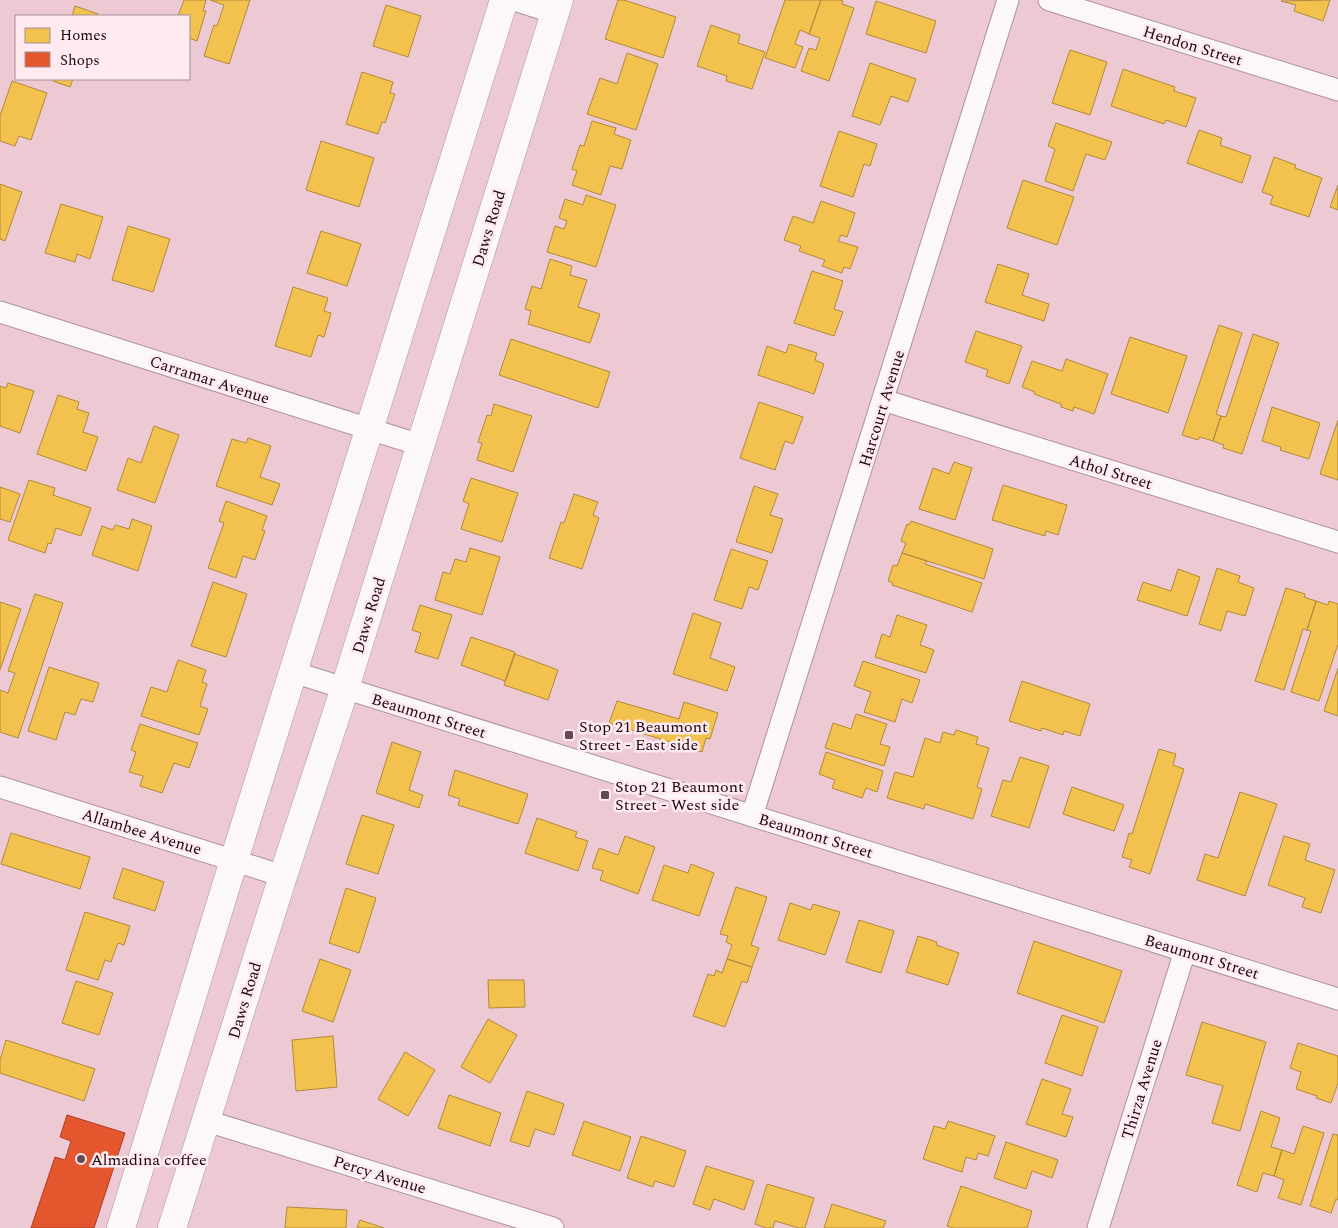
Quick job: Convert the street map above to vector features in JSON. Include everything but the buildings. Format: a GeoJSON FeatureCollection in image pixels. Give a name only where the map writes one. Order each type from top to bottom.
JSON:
{"type":"FeatureCollection","features":[{"type":"Feature","properties":{"kind":"main road"},"geometry":{"type":"LineString","coordinates":[[121,1228],[234,860],[504,0]]}},
{"type":"Feature","properties":{"kind":"main road","name":"Daws Road"},"geometry":{"type":"LineString","coordinates":[[172,1228],[283,876],[345,688],[557,6]]}},
{"type":"Feature","properties":{"kind":"street"},"geometry":{"type":"LineString","coordinates":[[514,0],[557,6]]}},
{"type":"Feature","properties":{"kind":"street","name":"Harcourt Avenue"},"geometry":{"type":"LineString","coordinates":[[752,816],[1008,0]]}},
{"type":"Feature","properties":{"kind":"street","name":"Hendon Street"},"geometry":{"type":"LineString","coordinates":[[1049,0],[1338,90]]}},
{"type":"Feature","properties":{"kind":"street","name":"Carramar Avenue"},"geometry":{"type":"LineString","coordinates":[[0,312],[420,446]]}},
{"type":"Feature","properties":{"kind":"street","name":"Athol Street"},"geometry":{"type":"LineString","coordinates":[[883,400],[1338,542]]}},
{"type":"Feature","properties":{"kind":"street","name":"Beaumont Street"},"geometry":{"type":"LineString","coordinates":[[293,672],[1338,999]]}},
{"type":"Feature","properties":{"kind":"street","name":"Allambee Avenue"},"geometry":{"type":"LineString","coordinates":[[0,787],[283,876]]}},
{"type":"Feature","properties":{"kind":"street","name":"Thirza Avenue"},"geometry":{"type":"LineString","coordinates":[[1098,1228],[1185,951]]}},
{"type":"Feature","properties":{"kind":"street","name":"Percy Avenue"},"geometry":{"type":"LineString","coordinates":[[207,1121],[553,1228]]}},
{"type":"Feature","properties":{"kind":"place","name":"Stop 21 Beaumont Street - East side"},"geometry":{"type":"Point","coordinates":[569,735]}},
{"type":"Feature","properties":{"kind":"place","name":"Stop 21 Beaumont Street - West side"},"geometry":{"type":"Point","coordinates":[605,795]}},
{"type":"Feature","properties":{"kind":"place","name":"Almadina coffee"},"geometry":{"type":"Point","coordinates":[81,1159]}}]}
